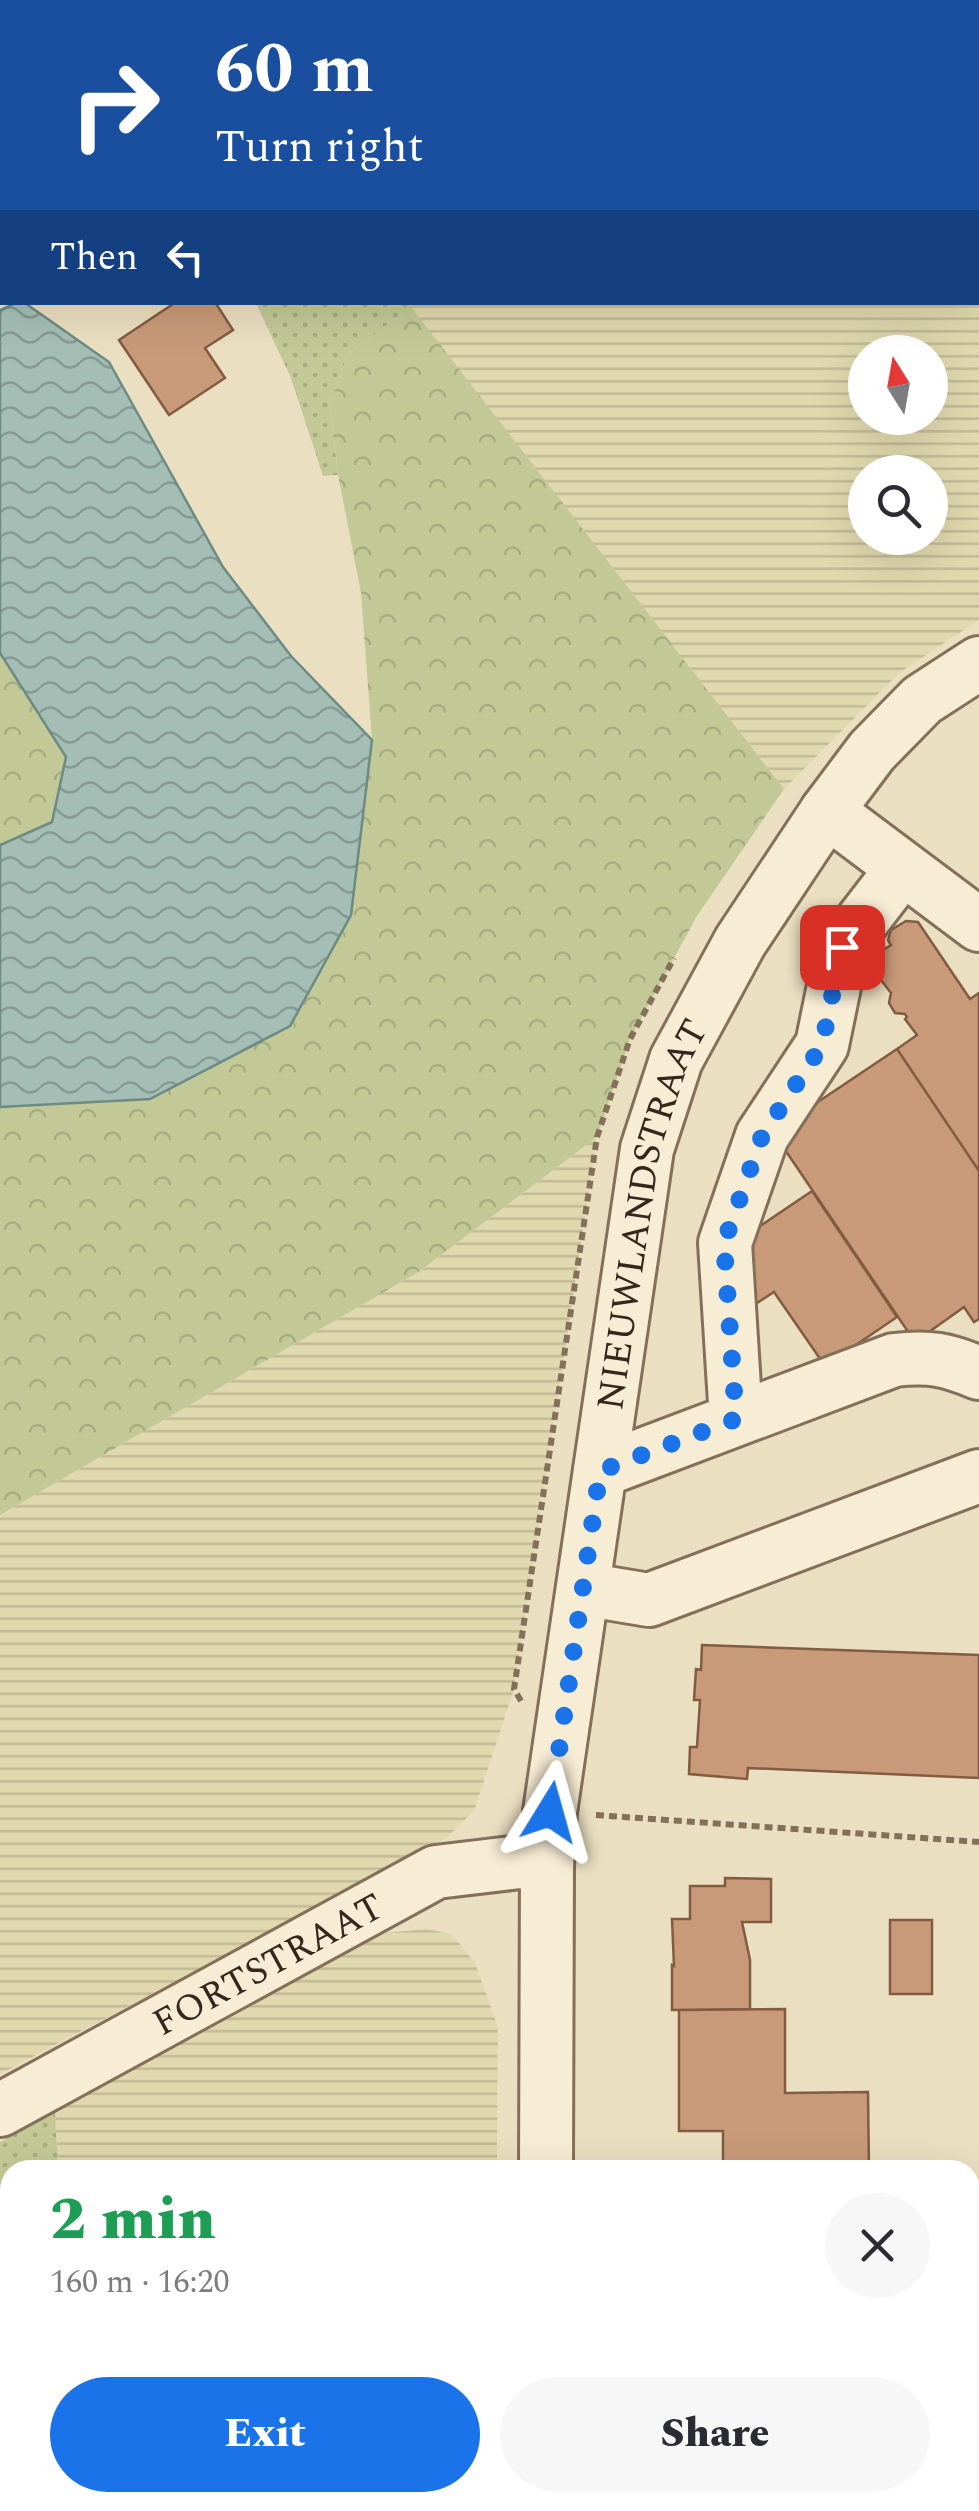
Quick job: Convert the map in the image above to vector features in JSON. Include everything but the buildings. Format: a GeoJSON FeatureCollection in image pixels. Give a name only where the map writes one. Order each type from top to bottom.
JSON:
{"type":"FeatureCollection","features":[{"type":"Feature","properties":{"kind":"street","name":"NIEUWLANDSTRAAT"},"geometry":{"type":"LineString","coordinates":[[546,2160],[550,1812],[647,1149],[676,1060],[740,942],[826,811],[872,751],[922,700],[979,662]]}},
{"type":"Feature","properties":{"kind":"street"},"geometry":{"type":"LineString","coordinates":[[826,811],[979,925]]}},
{"type":"Feature","properties":{"kind":"street"},"geometry":{"type":"LineString","coordinates":[[736,1419],[724,1243],[762,1136],[822,1045],[842,947],[902,869]]}},
{"type":"Feature","properties":{"kind":"street"},"geometry":{"type":"LineString","coordinates":[[600,1471],[894,1360],[926,1356],[979,1373]]}},
{"type":"Feature","properties":{"kind":"street"},"geometry":{"type":"LineString","coordinates":[[582,1588],[648,1600],[979,1476]]}},
{"type":"Feature","properties":{"kind":"street","name":"FORTSTRAAT"},"geometry":{"type":"LineString","coordinates":[[0,2110],[436,1872],[520,1862],[547,1867]]}},
{"type":"Feature","properties":{"kind":"path"},"geometry":{"type":"LineString","coordinates":[[550,1812],[979,1842]]}},
{"type":"Feature","properties":{"kind":"shaded area"},"geometry":{"type":"Polygon","coordinates":[[[408,305],[979,305],[979,620],[899,673],[784,789],[408,305]]]}},
{"type":"Feature","properties":{"kind":"shaded area"},"geometry":{"type":"Polygon","coordinates":[[[597,1137],[514,1689],[474,1811],[445,1839],[0,2074],[0,1515],[417,1273],[597,1137]]]}},
{"type":"Feature","properties":{"kind":"shaded area"},"geometry":{"type":"Polygon","coordinates":[[[427,1929],[452,1934],[475,1963],[498,2027],[497,2160],[57,2160],[55,2112],[374,1934],[427,1929]]]}},
{"type":"Feature","properties":{"kind":"green space"},"geometry":{"type":"Polygon","coordinates":[[[257,305],[411,307],[348,354],[330,404],[338,475],[323,476],[291,378],[257,305]]]}},
{"type":"Feature","properties":{"kind":"green space"},"geometry":{"type":"Polygon","coordinates":[[[411,307],[784,789],[697,916],[630,1039],[597,1137],[417,1273],[0,1515],[0,1107],[150,1099],[290,1026],[351,915],[372,740],[361,593],[338,475],[330,404],[348,354],[411,307]]]}},
{"type":"Feature","properties":{"kind":"green space"},"geometry":{"type":"Polygon","coordinates":[[[0,653],[66,757],[52,822],[0,845],[0,653]]]}},
{"type":"Feature","properties":{"kind":"green space"},"geometry":{"type":"Polygon","coordinates":[[[55,2112],[57,2160],[0,2160],[0,2142],[55,2112]]]}},
{"type":"Feature","properties":{"kind":"water"},"geometry":{"type":"Polygon","coordinates":[[[28,305],[109,362],[223,567],[291,656],[372,740],[351,915],[290,1026],[150,1099],[0,1107],[0,845],[52,822],[66,757],[0,653],[0,310],[28,305]]]}},
{"type":"Feature","properties":{"kind":"route"},"geometry":{"type":"LineString","coordinates":[[550,1812],[600,1471],[736,1419],[724,1243],[762,1136],[822,1045],[842,947]]}}]}
